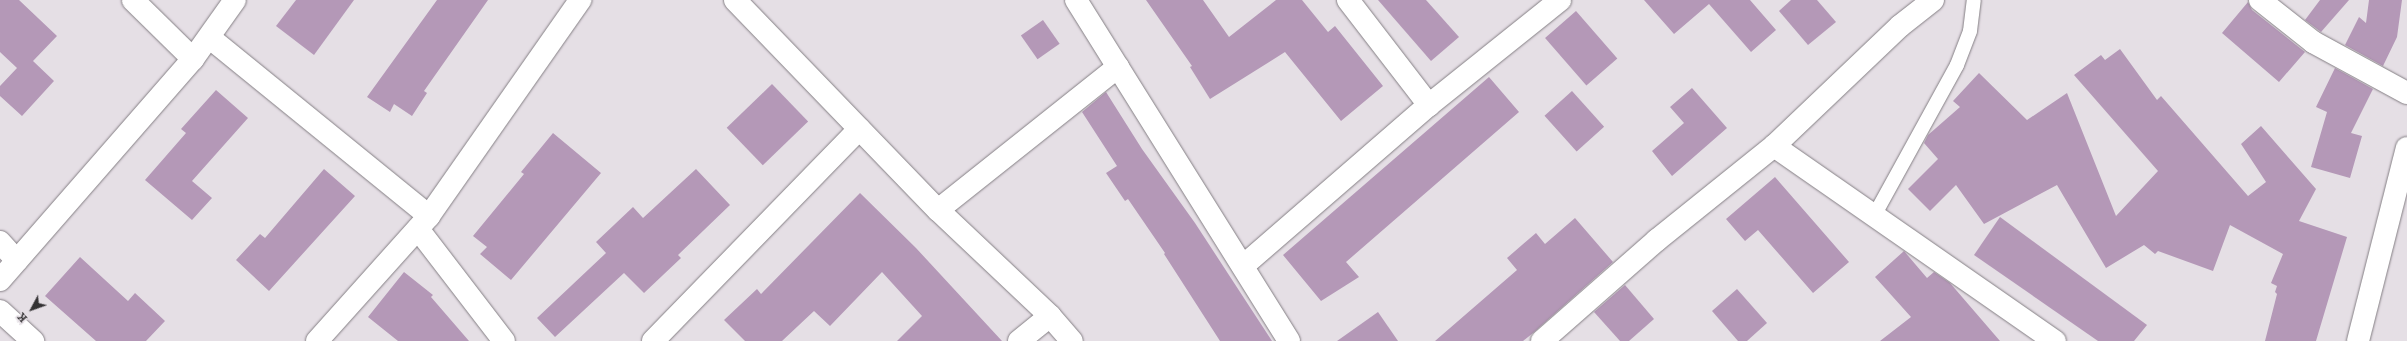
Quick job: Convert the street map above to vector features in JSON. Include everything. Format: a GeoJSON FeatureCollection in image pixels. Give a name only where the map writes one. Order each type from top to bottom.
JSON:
{"type":"FeatureCollection","features":[{"type":"Feature","properties":{"kind":"street"},"geometry":{"type":"LineString","coordinates":[[133,0],[193,59]]}},
{"type":"Feature","properties":{"kind":"street"},"geometry":{"type":"LineString","coordinates":[[0,280],[193,59],[210,38],[235,0]]}},
{"type":"Feature","properties":{"kind":"street"},"geometry":{"type":"LineString","coordinates":[[317,341],[423,222],[580,0]]}},
{"type":"Feature","properties":{"kind":"street"},"geometry":{"type":"LineString","coordinates":[[735,0],[858,130],[938,210],[1050,316],[1072,341]]}},
{"type":"Feature","properties":{"kind":"street"},"geometry":{"type":"LineString","coordinates":[[1076,0],[1289,341]]}},
{"type":"Feature","properties":{"kind":"street"},"geometry":{"type":"LineString","coordinates":[[1348,0],[1430,104]]}},
{"type":"Feature","properties":{"kind":"street"},"geometry":{"type":"LineString","coordinates":[[1243,266],[1430,104],[1560,0]]}},
{"type":"Feature","properties":{"kind":"street"},"geometry":{"type":"LineString","coordinates":[[1542,341],[1656,240],[1774,146],[1900,26],[1933,0]]}},
{"type":"Feature","properties":{"kind":"street"},"geometry":{"type":"LineString","coordinates":[[2260,0],[2290,26],[2312,42],[2407,93]]}},
{"type":"Feature","properties":{"kind":"street"},"geometry":{"type":"LineString","coordinates":[[210,38],[423,222],[504,341]]}},
{"type":"Feature","properties":{"kind":"street"},"geometry":{"type":"LineString","coordinates":[[938,210],[1118,67]]}},
{"type":"Feature","properties":{"kind":"street"},"geometry":{"type":"LineString","coordinates":[[653,341],[858,130]]}},
{"type":"Feature","properties":{"kind":"street"},"geometry":{"type":"LineString","coordinates":[[1774,146],[2055,341]]}},
{"type":"Feature","properties":{"kind":"street"},"geometry":{"type":"LineString","coordinates":[[2358,341],[2407,148]]}},
{"type":"Feature","properties":{"kind":"street"},"geometry":{"type":"LineString","coordinates":[[0,242],[18,261]]}},
{"type":"Feature","properties":{"kind":"street"},"geometry":{"type":"LineString","coordinates":[[0,311],[33,341]]}},
{"type":"Feature","properties":{"kind":"street"},"geometry":{"type":"LineString","coordinates":[[1019,341],[1050,316]]}},
{"type":"Feature","properties":{"kind":"lane"},"geometry":{"type":"LineString","coordinates":[[1874,216],[1957,65],[1970,31],[1974,0]]}},
{"type":"Feature","properties":{"kind":"building"},"geometry":{"type":"Polygon","coordinates":[[[0,0],[19,0],[57,36],[33,61],[54,81],[22,116],[0,96],[0,86],[17,68],[0,52],[0,0]]]}},
{"type":"Feature","properties":{"kind":"building"},"geometry":{"type":"Polygon","coordinates":[[[296,0],[354,0],[314,55],[276,26],[296,0]]]}},
{"type":"Feature","properties":{"kind":"building"},"geometry":{"type":"Polygon","coordinates":[[[437,0],[488,0],[424,91],[427,93],[412,116],[394,104],[390,112],[367,97],[437,0]]]}},
{"type":"Feature","properties":{"kind":"building"},"geometry":{"type":"Polygon","coordinates":[[[1146,0],[1203,0],[1229,37],[1276,0],[1302,0],[1328,32],[1335,26],[1383,86],[1341,121],[1285,52],[1210,99],[1190,67],[1192,66],[1146,0]]]}},
{"type":"Feature","properties":{"kind":"building"},"geometry":{"type":"Polygon","coordinates":[[[1378,0],[1426,0],[1459,37],[1431,61],[1378,0]]]}},
{"type":"Feature","properties":{"kind":"building"},"geometry":{"type":"Polygon","coordinates":[[[1644,0],[1750,0],[1776,30],[1751,52],[1709,4],[1674,34],[1644,0]]]}},
{"type":"Feature","properties":{"kind":"building"},"geometry":{"type":"Polygon","coordinates":[[[1791,0],[1817,0],[1836,22],[1808,45],[1779,11],[1791,0]]]}},
{"type":"Feature","properties":{"kind":"building"},"geometry":{"type":"Polygon","coordinates":[[[2320,0],[2349,0],[2321,32],[2305,20],[2320,0]]]}},
{"type":"Feature","properties":{"kind":"building"},"geometry":{"type":"Polygon","coordinates":[[[2369,0],[2402,0],[2397,37],[2383,66],[2345,45],[2359,17],[2366,23],[2369,0]]]}},
{"type":"Feature","properties":{"kind":"building"},"geometry":{"type":"Polygon","coordinates":[[[2248,2],[2252,10],[2305,52],[2279,82],[2222,33],[2248,2]]]}},
{"type":"Feature","properties":{"kind":"building"},"geometry":{"type":"Polygon","coordinates":[[[1576,11],[1617,59],[1586,85],[1545,38],[1576,11]]]}},
{"type":"Feature","properties":{"kind":"building"},"geometry":{"type":"Polygon","coordinates":[[[1043,20],[1060,44],[1038,59],[1021,35],[1043,20]]]}},
{"type":"Feature","properties":{"kind":"building"},"geometry":{"type":"Polygon","coordinates":[[[2120,49],[2157,100],[2161,96],[2248,196],[2266,182],[2241,144],[2261,126],[2316,189],[2299,221],[2347,237],[2316,341],[2265,341],[2277,294],[2275,292],[2277,286],[2271,283],[2283,254],[2230,225],[2213,271],[2158,251],[2155,254],[2144,245],[2106,268],[2057,185],[1984,224],[1956,185],[1930,211],[1908,189],[1938,159],[1924,143],[1928,135],[1960,107],[1953,101],[1979,73],[2027,120],[2067,93],[2116,216],[2158,171],[2074,75],[2101,55],[2105,60],[2120,49]]]}},
{"type":"Feature","properties":{"kind":"building"},"geometry":{"type":"Polygon","coordinates":[[[2335,68],[2373,89],[2351,133],[2362,136],[2350,178],[2311,167],[2327,112],[2316,107],[2335,68]]]}},
{"type":"Feature","properties":{"kind":"building"},"geometry":{"type":"Polygon","coordinates":[[[1489,77],[1519,112],[1346,262],[1359,277],[1321,301],[1283,255],[1489,77]]]}},
{"type":"Feature","properties":{"kind":"building"},"geometry":{"type":"Polygon","coordinates":[[[772,84],[808,121],[763,165],[727,128],[772,84]]]}},
{"type":"Feature","properties":{"kind":"building"},"geometry":{"type":"Polygon","coordinates":[[[1692,88],[1727,128],[1672,176],[1652,151],[1684,123],[1670,107],[1692,88]]]}},
{"type":"Feature","properties":{"kind":"building"},"geometry":{"type":"Polygon","coordinates":[[[216,90],[248,118],[192,181],[212,198],[192,220],[145,180],[186,133],[181,129],[216,90]]]}},
{"type":"Feature","properties":{"kind":"building"},"geometry":{"type":"Polygon","coordinates":[[[1572,91],[1604,127],[1577,151],[1545,116],[1572,91]]]}},
{"type":"Feature","properties":{"kind":"building"},"geometry":{"type":"Polygon","coordinates":[[[1106,92],[1142,149],[1195,223],[1272,341],[1220,341],[1164,254],[1165,253],[1128,199],[1125,201],[1106,173],[1117,166],[1082,112],[1106,92]]]}},
{"type":"Feature","properties":{"kind":"building"},"geometry":{"type":"Polygon","coordinates":[[[553,133],[601,173],[511,280],[480,254],[487,247],[473,236],[524,174],[521,172],[553,133]]]}},
{"type":"Feature","properties":{"kind":"building"},"geometry":{"type":"Polygon","coordinates":[[[324,169],[355,196],[269,291],[236,260],[260,234],[265,238],[324,169]]]}},
{"type":"Feature","properties":{"kind":"building"},"geometry":{"type":"Polygon","coordinates":[[[696,169],[730,205],[678,255],[681,258],[644,293],[624,273],[555,337],[537,318],[606,253],[596,242],[633,207],[643,218],[696,169]]]}},
{"type":"Feature","properties":{"kind":"building"},"geometry":{"type":"Polygon","coordinates":[[[1775,177],[1849,262],[1813,293],[1758,230],[1745,241],[1726,219],[1775,177]]]}},
{"type":"Feature","properties":{"kind":"building"},"geometry":{"type":"Polygon","coordinates":[[[860,193],[916,248],[1002,341],[897,341],[922,316],[882,272],[830,326],[814,311],[782,341],[745,341],[724,320],[757,289],[761,294],[860,193]]]}},
{"type":"Feature","properties":{"kind":"building"},"geometry":{"type":"Polygon","coordinates":[[[2000,217],[2147,325],[2134,341],[2098,341],[1974,255],[2000,217]]]}},
{"type":"Feature","properties":{"kind":"building"},"geometry":{"type":"Polygon","coordinates":[[[1575,218],[1613,262],[1533,333],[1523,341],[1435,341],[1517,270],[1507,258],[1536,233],[1545,244],[1575,218]]]}},
{"type":"Feature","properties":{"kind":"building"},"geometry":{"type":"Polygon","coordinates":[[[1904,251],[1927,278],[1934,272],[1950,283],[2000,341],[1880,341],[1911,317],[1875,277],[1904,251]]]}},
{"type":"Feature","properties":{"kind":"building"},"geometry":{"type":"Polygon","coordinates":[[[80,257],[128,301],[135,293],[165,321],[146,341],[96,341],[45,296],[80,257]]]}},
{"type":"Feature","properties":{"kind":"building"},"geometry":{"type":"Polygon","coordinates":[[[404,272],[433,295],[431,297],[469,341],[398,341],[368,317],[404,272]]]}},
{"type":"Feature","properties":{"kind":"building"},"geometry":{"type":"Polygon","coordinates":[[[1625,285],[1654,319],[1629,341],[1620,341],[1594,312],[1625,285]]]}},
{"type":"Feature","properties":{"kind":"building"},"geometry":{"type":"Polygon","coordinates":[[[1737,289],[1767,323],[1747,341],[1738,341],[1712,311],[1737,289]]]}},
{"type":"Feature","properties":{"kind":"building"},"geometry":{"type":"Polygon","coordinates":[[[1378,312],[1398,341],[1337,341],[1378,312]]]}}]}
